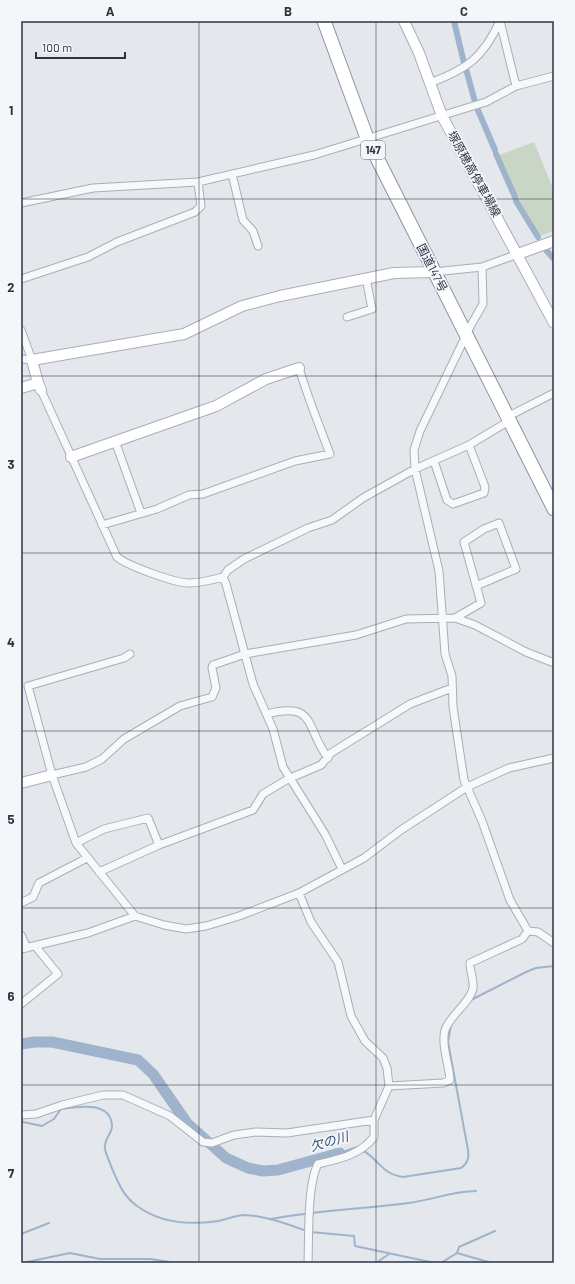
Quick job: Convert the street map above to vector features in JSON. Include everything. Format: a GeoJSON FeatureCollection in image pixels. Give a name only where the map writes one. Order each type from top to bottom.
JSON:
{"type":"FeatureCollection","features":[{"type":"Feature","properties":{"kind":"highway","name":"国道147号"},"geometry":{"type":"LineString","coordinates":[[324,21],[367,138],[554,510]]}},
{"type":"Feature","properties":{"kind":"street","name":"塚原穂高停車場線"},"geometry":{"type":"LineString","coordinates":[[404,21],[419,53],[442,116],[554,323]]}},
{"type":"Feature","properties":{"kind":"street"},"geometry":{"type":"LineString","coordinates":[[430,84],[458,72],[488,46],[498,23]]}},
{"type":"Feature","properties":{"kind":"street"},"geometry":{"type":"LineString","coordinates":[[498,23],[516,86]]}},
{"type":"Feature","properties":{"kind":"street"},"geometry":{"type":"LineString","coordinates":[[21,203],[93,188],[198,182],[314,155],[494,99],[516,86],[554,76]]}},
{"type":"Feature","properties":{"kind":"street"},"geometry":{"type":"LineString","coordinates":[[232,174],[243,220],[253,231],[258,246]]}},
{"type":"Feature","properties":{"kind":"street"},"geometry":{"type":"LineString","coordinates":[[21,279],[88,257],[117,242],[195,212],[201,206],[198,182]]}},
{"type":"Feature","properties":{"kind":"street"},"geometry":{"type":"LineString","coordinates":[[21,359],[32,360],[184,334],[242,306],[280,296],[394,273],[434,272],[482,267],[554,241]]}},
{"type":"Feature","properties":{"kind":"street"},"geometry":{"type":"LineString","coordinates":[[482,267],[483,304],[466,335],[420,431],[414,450],[415,469],[439,570],[444,618],[445,654],[452,676],[460,760],[467,786],[482,821],[510,900],[528,931]]}},
{"type":"Feature","properties":{"kind":"street"},"geometry":{"type":"LineString","coordinates":[[347,316],[372,309],[366,278]]}},
{"type":"Feature","properties":{"kind":"street"},"geometry":{"type":"LineString","coordinates":[[21,330],[32,360],[39,386],[117,557],[127,563],[178,582],[189,583],[223,577],[236,563],[308,528],[332,520],[363,498],[415,469],[469,445],[508,419],[554,393]]}},
{"type":"Feature","properties":{"kind":"street"},"geometry":{"type":"LineString","coordinates":[[71,457],[216,406],[266,378],[299,368],[309,402],[314,410],[330,454],[295,461],[203,494],[188,495],[157,509],[102,525]]}},
{"type":"Feature","properties":{"kind":"street"},"geometry":{"type":"LineString","coordinates":[[21,388],[39,386]]}},
{"type":"Feature","properties":{"kind":"street"},"geometry":{"type":"LineString","coordinates":[[115,441],[141,513]]}},
{"type":"Feature","properties":{"kind":"street"},"geometry":{"type":"LineString","coordinates":[[434,461],[447,500],[453,504],[484,493],[485,487],[469,445]]}},
{"type":"Feature","properties":{"kind":"street"},"geometry":{"type":"LineString","coordinates":[[455,618],[481,603],[476,586],[464,542],[484,529],[499,523],[516,569],[476,586]]}},
{"type":"Feature","properties":{"kind":"street"},"geometry":{"type":"LineString","coordinates":[[223,577],[253,684],[273,730],[283,768],[288,779],[325,834],[342,869]]}},
{"type":"Feature","properties":{"kind":"street"},"geometry":{"type":"LineString","coordinates":[[21,783],[86,767],[102,759],[124,739],[180,706],[212,697],[216,688],[212,665],[245,654],[356,635],[406,619],[455,618],[475,625],[526,652],[554,662]]}},
{"type":"Feature","properties":{"kind":"street"},"geometry":{"type":"LineString","coordinates":[[130,654],[124,658],[28,686],[52,775],[76,842],[87,858],[135,916],[164,925],[186,929],[199,927],[239,916],[299,893],[364,858],[401,830],[467,786],[509,768],[554,758]]}},
{"type":"Feature","properties":{"kind":"street"},"geometry":{"type":"LineString","coordinates":[[99,872],[159,845],[253,810],[263,794],[288,779],[321,765],[331,753],[410,704],[452,688]]}},
{"type":"Feature","properties":{"kind":"street"},"geometry":{"type":"LineString","coordinates":[[267,714],[281,710],[294,710],[301,712],[306,717],[322,751],[328,758]]}},
{"type":"Feature","properties":{"kind":"street"},"geometry":{"type":"LineString","coordinates":[[76,842],[104,829],[148,818],[159,845]]}},
{"type":"Feature","properties":{"kind":"street"},"geometry":{"type":"LineString","coordinates":[[21,903],[33,897],[38,884],[87,858]]}},
{"type":"Feature","properties":{"kind":"street"},"geometry":{"type":"LineString","coordinates":[[299,893],[311,922],[338,962],[351,1016],[365,1041],[383,1058],[387,1068],[389,1086],[374,1120],[374,1137],[362,1149],[318,1164],[314,1170],[308,1263]]}},
{"type":"Feature","properties":{"kind":"street"},"geometry":{"type":"LineString","coordinates":[[21,934],[24,949],[88,933],[135,916]]}},
{"type":"Feature","properties":{"kind":"street"},"geometry":{"type":"LineString","coordinates":[[528,931],[538,932],[554,943]]}},
{"type":"Feature","properties":{"kind":"street"},"geometry":{"type":"LineString","coordinates":[[389,1086],[443,1083],[450,1080],[444,1039],[450,1020],[470,995],[473,988],[470,963],[522,939],[528,931]]}},
{"type":"Feature","properties":{"kind":"street"},"geometry":{"type":"LineString","coordinates":[[21,1004],[58,974],[36,947]]}},
{"type":"Feature","properties":{"kind":"street"},"geometry":{"type":"LineString","coordinates":[[21,1115],[36,1114],[62,1105],[103,1095],[123,1095],[170,1116],[203,1142],[212,1143],[234,1135],[256,1132],[287,1133],[374,1120]]}},
{"type":"Feature","properties":{"kind":"green space"},"geometry":{"type":"Polygon","coordinates":[[[534,142],[554,191],[554,231],[540,236],[520,204],[499,155],[534,142]]]}},
{"type":"Feature","properties":{"kind":"waterway"},"geometry":{"type":"LineString","coordinates":[[454,21],[464,63]]}},
{"type":"Feature","properties":{"kind":"waterway"},"geometry":{"type":"LineString","coordinates":[[466,69],[475,102]]}},
{"type":"Feature","properties":{"kind":"waterway"},"geometry":{"type":"LineString","coordinates":[[477,108],[495,150]]}},
{"type":"Feature","properties":{"kind":"waterway"},"geometry":{"type":"LineString","coordinates":[[496,154],[515,197]]}},
{"type":"Feature","properties":{"kind":"waterway"},"geometry":{"type":"LineString","coordinates":[[516,201],[538,237]]}},
{"type":"Feature","properties":{"kind":"waterway"},"geometry":{"type":"LineString","coordinates":[[546,250],[554,259]]}},
{"type":"Feature","properties":{"kind":"waterway","name":"欠の川"},"geometry":{"type":"LineString","coordinates":[[469,1001],[526,972],[536,968],[554,966]]}},
{"type":"Feature","properties":{"kind":"waterway","name":"欠の川"},"geometry":{"type":"LineString","coordinates":[[362,1150],[385,1170],[403,1177],[461,1168],[467,1162],[468,1150],[448,1042],[451,1025]]}},
{"type":"Feature","properties":{"kind":"waterway","name":"欠の川"},"geometry":{"type":"LineString","coordinates":[[21,1044],[52,1042],[138,1060],[153,1074],[187,1123],[226,1158],[248,1168],[263,1171],[278,1170],[340,1153]]}},
{"type":"Feature","properties":{"kind":"waterway"},"geometry":{"type":"LineString","coordinates":[[21,1120],[23,1122],[42,1126],[54,1119],[61,1109],[92,1107],[106,1112],[110,1118],[112,1129],[105,1143],[105,1149],[118,1183],[132,1202],[146,1212],[156,1216],[176,1221],[197,1223],[218,1221],[245,1215],[261,1217],[307,1231]]}},
{"type":"Feature","properties":{"kind":"waterway","name":"欠の川"},"geometry":{"type":"LineString","coordinates":[[340,1153],[358,1147]]}},
{"type":"Feature","properties":{"kind":"waterway"},"geometry":{"type":"LineString","coordinates":[[271,1219],[409,1203],[459,1192],[476,1191]]}},
{"type":"Feature","properties":{"kind":"waterway"},"geometry":{"type":"LineString","coordinates":[[21,1234],[49,1223]]}},
{"type":"Feature","properties":{"kind":"waterway"},"geometry":{"type":"LineString","coordinates":[[457,1253],[459,1247],[495,1231]]}},
{"type":"Feature","properties":{"kind":"waterway"},"geometry":{"type":"LineString","coordinates":[[311,1232],[354,1236],[355,1246],[435,1263]]}},
{"type":"Feature","properties":{"kind":"waterway"},"geometry":{"type":"LineString","coordinates":[[22,1263],[70,1253],[100,1259],[151,1259],[175,1263]]}},
{"type":"Feature","properties":{"kind":"waterway"},"geometry":{"type":"LineString","coordinates":[[441,1263],[457,1253],[492,1263]]}},
{"type":"Feature","properties":{"kind":"waterway"},"geometry":{"type":"LineString","coordinates":[[376,1263],[389,1254]]}}]}
